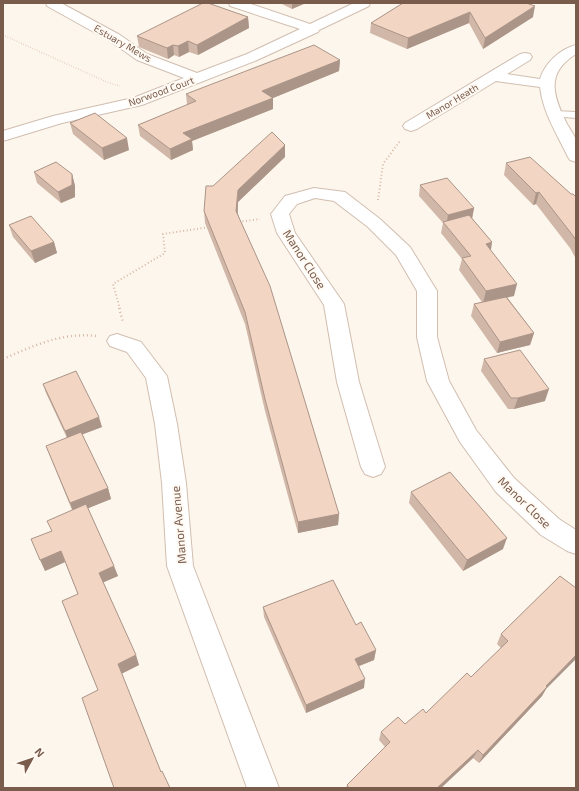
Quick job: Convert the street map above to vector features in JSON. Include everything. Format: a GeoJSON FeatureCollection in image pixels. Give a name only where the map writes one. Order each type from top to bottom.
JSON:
{"type":"FeatureCollection","features":[{"type":"Feature","properties":{"kind":"street","name":"Estuary Mews"},"geometry":{"type":"LineString","coordinates":[[52,3],[115,38],[142,57],[196,78]]}},
{"type":"Feature","properties":{"kind":"street"},"geometry":{"type":"LineString","coordinates":[[235,3],[313,28]]}},
{"type":"Feature","properties":{"kind":"street","name":"Norwood Court"},"geometry":{"type":"LineString","coordinates":[[3,136],[58,119],[137,102],[252,57],[364,3]]}},
{"type":"Feature","properties":{"kind":"street"},"geometry":{"type":"LineString","coordinates":[[574,149],[555,114],[547,84],[552,66],[571,51],[576,49]]}},
{"type":"Feature","properties":{"kind":"street","name":"Manor Heath"},"geometry":{"type":"LineString","coordinates":[[411,126],[526,57]]}},
{"type":"Feature","properties":{"kind":"street"},"geometry":{"type":"LineString","coordinates":[[493,76],[547,84]]}},
{"type":"Feature","properties":{"kind":"street","name":"Manor Close"},"geometry":{"type":"LineString","coordinates":[[373,468],[348,382],[340,330],[334,304],[286,233],[280,214],[291,200],[314,193],[339,196],[374,223],[403,251],[428,291],[427,337],[438,381],[468,436],[505,485],[550,527],[576,543]]}},
{"type":"Feature","properties":{"kind":"street","name":"Manor Avenue"},"geometry":{"type":"LineString","coordinates":[[117,341],[134,347],[156,376],[166,424],[174,483],[180,566],[263,788]]}},
{"type":"Feature","properties":{"kind":"lane"},"geometry":{"type":"LineString","coordinates":[[555,114],[576,115]]}},
{"type":"Feature","properties":{"kind":"path"},"geometry":{"type":"LineString","coordinates":[[3,35],[109,83],[154,95]]}},
{"type":"Feature","properties":{"kind":"path"},"geometry":{"type":"LineString","coordinates":[[364,216],[377,210],[383,164],[411,126]]}},
{"type":"Feature","properties":{"kind":"path"},"geometry":{"type":"LineString","coordinates":[[239,222],[280,214]]}},
{"type":"Feature","properties":{"kind":"path"},"geometry":{"type":"LineString","coordinates":[[3,359],[46,342],[82,334],[117,341],[123,321],[113,284],[166,253],[163,234],[216,226]]}},
{"type":"Feature","properties":{"kind":"building"},"geometry":{"type":"Polygon","coordinates":[[[203,3],[208,3],[248,17],[197,45],[188,41],[178,46],[173,45],[167,48],[137,36],[203,3]]]}},
{"type":"Feature","properties":{"kind":"building"},"geometry":{"type":"Polygon","coordinates":[[[403,3],[526,3],[535,6],[485,38],[470,12],[408,38],[371,23],[403,3]]]}},
{"type":"Feature","properties":{"kind":"building"},"geometry":{"type":"Polygon","coordinates":[[[314,45],[340,60],[262,91],[273,98],[183,133],[192,139],[170,149],[138,125],[196,101],[186,94],[314,45]]]}},
{"type":"Feature","properties":{"kind":"building"},"geometry":{"type":"Polygon","coordinates":[[[95,113],[127,138],[102,148],[70,123],[95,113]]]}},
{"type":"Feature","properties":{"kind":"building"},"geometry":{"type":"Polygon","coordinates":[[[272,132],[285,145],[238,190],[236,211],[270,286],[339,514],[298,522],[265,399],[245,312],[204,211],[206,186],[213,186],[272,132]]]}},
{"type":"Feature","properties":{"kind":"building"},"geometry":{"type":"Polygon","coordinates":[[[530,157],[576,197],[576,241],[539,192],[536,193],[506,163],[530,157]]]}},
{"type":"Feature","properties":{"kind":"building"},"geometry":{"type":"Polygon","coordinates":[[[56,162],[72,174],[72,185],[58,192],[34,172],[56,162]]]}},
{"type":"Feature","properties":{"kind":"building"},"geometry":{"type":"Polygon","coordinates":[[[447,178],[474,208],[448,215],[420,185],[447,178]]]}},
{"type":"Feature","properties":{"kind":"building"},"geometry":{"type":"Polygon","coordinates":[[[469,215],[492,242],[486,244],[517,284],[486,291],[462,258],[471,256],[443,222],[469,215]]]}},
{"type":"Feature","properties":{"kind":"building"},"geometry":{"type":"Polygon","coordinates":[[[31,216],[54,242],[31,251],[9,225],[31,216]]]}},
{"type":"Feature","properties":{"kind":"building"},"geometry":{"type":"Polygon","coordinates":[[[506,297],[534,333],[500,342],[474,304],[506,297]]]}},
{"type":"Feature","properties":{"kind":"building"},"geometry":{"type":"Polygon","coordinates":[[[520,350],[549,389],[518,398],[511,398],[484,359],[520,350]]]}},
{"type":"Feature","properties":{"kind":"building"},"geometry":{"type":"Polygon","coordinates":[[[76,371],[99,417],[65,431],[43,384],[76,371]]]}},
{"type":"Feature","properties":{"kind":"building"},"geometry":{"type":"Polygon","coordinates":[[[81,432],[108,488],[70,503],[46,446],[81,432]]]}},
{"type":"Feature","properties":{"kind":"building"},"geometry":{"type":"Polygon","coordinates":[[[450,472],[507,538],[467,560],[411,492],[450,472]]]}},
{"type":"Feature","properties":{"kind":"building"},"geometry":{"type":"Polygon","coordinates":[[[86,504],[114,566],[99,573],[136,655],[118,664],[161,772],[162,771],[170,788],[114,788],[82,698],[98,690],[62,601],[78,594],[61,551],[40,560],[31,539],[52,531],[47,521],[86,504]]]}},
{"type":"Feature","properties":{"kind":"building"},"geometry":{"type":"Polygon","coordinates":[[[560,576],[576,588],[576,655],[483,755],[478,750],[437,788],[349,788],[347,785],[390,742],[381,732],[398,717],[405,724],[423,709],[426,713],[467,673],[471,677],[508,641],[501,634],[560,576]]]}},
{"type":"Feature","properties":{"kind":"building"},"geometry":{"type":"Polygon","coordinates":[[[333,580],[356,625],[361,622],[376,650],[355,659],[365,679],[306,705],[263,607],[333,580]]]}}]}
